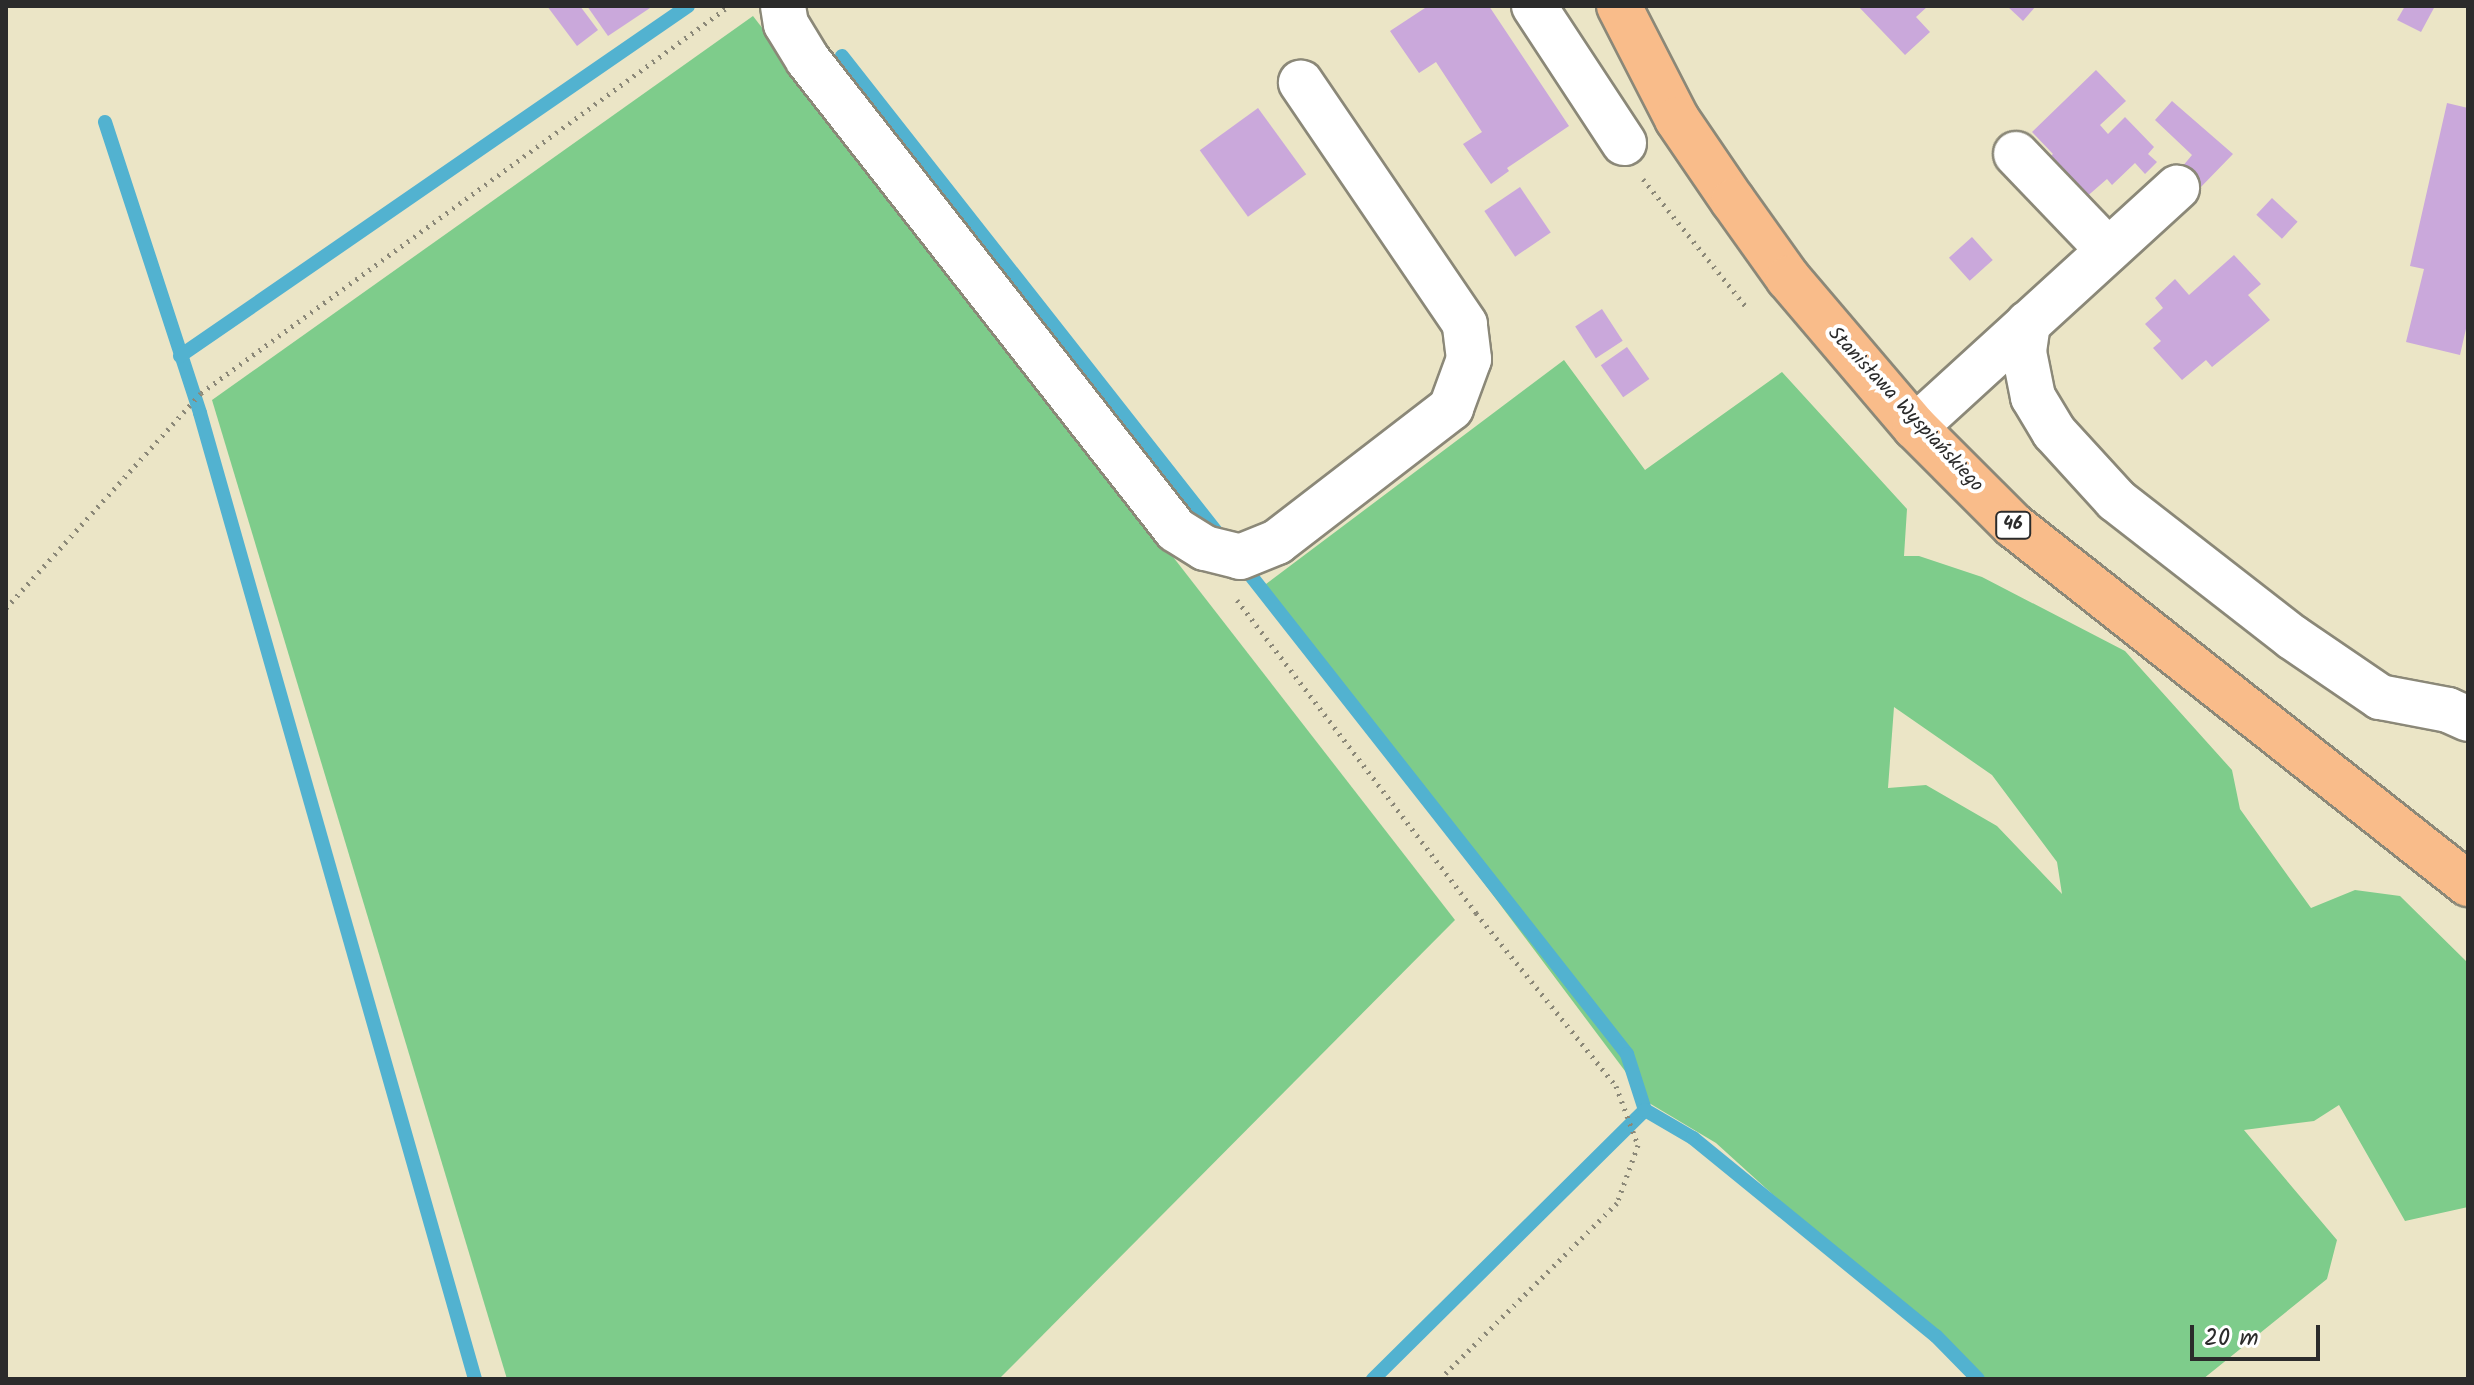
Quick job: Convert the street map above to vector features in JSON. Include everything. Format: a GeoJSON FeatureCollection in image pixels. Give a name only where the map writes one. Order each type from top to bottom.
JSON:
{"type":"FeatureCollection","features":[{"type":"Feature","properties":{"kind":"main road","name":"Stanisława Wyspiańskiego"},"geometry":{"type":"LineString","coordinates":[[1619,6],[1677,119],[1733,201],[1788,278],[1915,427],[2013,525],[2468,884]]}},
{"type":"Feature","properties":{"kind":"lane"},"geometry":{"type":"LineString","coordinates":[[783,6],[786,24],[817,72],[1176,530],[1205,548],[1240,557],[1277,542],[1451,408],[1469,359],[1465,324],[1301,83]]}},
{"type":"Feature","properties":{"kind":"lane"},"geometry":{"type":"LineString","coordinates":[[1534,6],[1624,143]]}},
{"type":"Feature","properties":{"kind":"lane"},"geometry":{"type":"LineString","coordinates":[[2016,154],[2108,250]]}},
{"type":"Feature","properties":{"kind":"lane"},"geometry":{"type":"LineString","coordinates":[[1915,427],[2177,188]]}},
{"type":"Feature","properties":{"kind":"lane"},"geometry":{"type":"LineString","coordinates":[[2028,323],[2024,352],[2033,397],[2054,432],[2116,500],[2292,637],[2380,697],[2448,710],[2468,719]]}},
{"type":"Feature","properties":{"kind":"path"},"geometry":{"type":"LineString","coordinates":[[6,608],[201,393],[729,6]]}},
{"type":"Feature","properties":{"kind":"path"},"geometry":{"type":"LineString","coordinates":[[1624,143],[1625,157],[1748,309]]}},
{"type":"Feature","properties":{"kind":"path"},"geometry":{"type":"LineString","coordinates":[[1205,548],[1221,577],[1466,901],[1616,1086],[1638,1145],[1617,1203],[1440,1379]]}},
{"type":"Feature","properties":{"kind":"green space"},"geometry":{"type":"Polygon","coordinates":[[[753,16],[1455,920],[999,1379],[507,1379],[212,400],[753,16]]]}},
{"type":"Feature","properties":{"kind":"green space"},"geometry":{"type":"Polygon","coordinates":[[[1564,360],[1645,470],[1782,372],[1907,509],[1904,556],[1919,556],[1982,577],[2125,651],[2232,770],[2240,809],[2311,908],[2355,890],[2400,896],[2468,963],[2468,1207],[2405,1221],[2339,1105],[2314,1121],[2244,1130],[2337,1240],[2327,1279],[2203,1379],[1976,1379],[1716,1143],[1649,1103],[1262,587],[1564,360]],[[1894,707],[1888,788],[1926,785],[1997,826],[2062,894],[2057,862],[1992,775],[1894,707]]]}},
{"type":"Feature","properties":{"kind":"building"},"geometry":{"type":"Polygon","coordinates":[[[547,6],[580,6],[598,30],[577,46],[547,6]]]}},
{"type":"Feature","properties":{"kind":"building"},"geometry":{"type":"Polygon","coordinates":[[[587,6],[653,6],[608,36],[587,6]]]}},
{"type":"Feature","properties":{"kind":"building"},"geometry":{"type":"Polygon","coordinates":[[[1428,6],[1489,6],[1569,126],[1507,168],[1509,171],[1491,184],[1463,144],[1482,132],[1436,62],[1419,73],[1390,31],[1428,6]]]}},
{"type":"Feature","properties":{"kind":"building"},"geometry":{"type":"Polygon","coordinates":[[[1858,6],[1928,6],[1916,17],[1930,32],[1905,55],[1858,6]]]}},
{"type":"Feature","properties":{"kind":"building"},"geometry":{"type":"Polygon","coordinates":[[[2007,6],[2036,6],[2023,21],[2007,6]]]}},
{"type":"Feature","properties":{"kind":"building"},"geometry":{"type":"Polygon","coordinates":[[[2405,6],[2435,6],[2421,32],[2397,20],[2405,6]]]}},
{"type":"Feature","properties":{"kind":"building"},"geometry":{"type":"Polygon","coordinates":[[[2096,70],[2126,101],[2100,125],[2108,134],[2125,117],[2154,147],[2148,154],[2157,162],[2145,174],[2135,163],[2112,185],[2107,179],[2084,199],[2047,159],[2053,154],[2032,132],[2096,70]]]}},
{"type":"Feature","properties":{"kind":"building"},"geometry":{"type":"Polygon","coordinates":[[[2172,101],[2233,154],[2198,190],[2177,173],[2192,155],[2155,120],[2172,101]]]}},
{"type":"Feature","properties":{"kind":"building"},"geometry":{"type":"Polygon","coordinates":[[[2447,103],[2468,108],[2468,320],[2460,355],[2406,342],[2424,269],[2410,266],[2447,103]]]}},
{"type":"Feature","properties":{"kind":"building"},"geometry":{"type":"Polygon","coordinates":[[[1258,108],[1306,174],[1248,217],[1200,150],[1258,108]]]}},
{"type":"Feature","properties":{"kind":"building"},"geometry":{"type":"Polygon","coordinates":[[[1520,187],[1551,233],[1515,257],[1484,211],[1520,187]]]}},
{"type":"Feature","properties":{"kind":"building"},"geometry":{"type":"Polygon","coordinates":[[[2272,198],[2298,222],[2282,239],[2256,215],[2272,198]]]}},
{"type":"Feature","properties":{"kind":"building"},"geometry":{"type":"Polygon","coordinates":[[[1972,237],[1993,260],[1970,281],[1949,258],[1972,237]]]}},
{"type":"Feature","properties":{"kind":"building"},"geometry":{"type":"Polygon","coordinates":[[[2234,255],[2261,284],[2248,295],[2270,320],[2212,367],[2206,360],[2182,380],[2153,348],[2161,341],[2145,324],[2163,308],[2155,298],[2175,279],[2189,295],[2234,255]]]}},
{"type":"Feature","properties":{"kind":"building"},"geometry":{"type":"Polygon","coordinates":[[[1602,309],[1623,341],[1596,358],[1575,326],[1602,309]]]}},
{"type":"Feature","properties":{"kind":"building"},"geometry":{"type":"Polygon","coordinates":[[[1627,347],[1649,379],[1623,397],[1601,365],[1627,347]]]}},
{"type":"Feature","properties":{"kind":"waterway"},"geometry":{"type":"LineString","coordinates":[[180,356],[688,6]]}},
{"type":"Feature","properties":{"kind":"waterway"},"geometry":{"type":"LineString","coordinates":[[842,56],[1222,539]]}},
{"type":"Feature","properties":{"kind":"waterway"},"geometry":{"type":"LineString","coordinates":[[105,122],[200,413],[475,1379]]}},
{"type":"Feature","properties":{"kind":"waterway"},"geometry":{"type":"LineString","coordinates":[[1240,562],[1627,1054],[1645,1110],[1373,1379]]}},
{"type":"Feature","properties":{"kind":"waterway"},"geometry":{"type":"LineString","coordinates":[[1645,1110],[1693,1138],[1936,1336],[1978,1379]]}}]}
